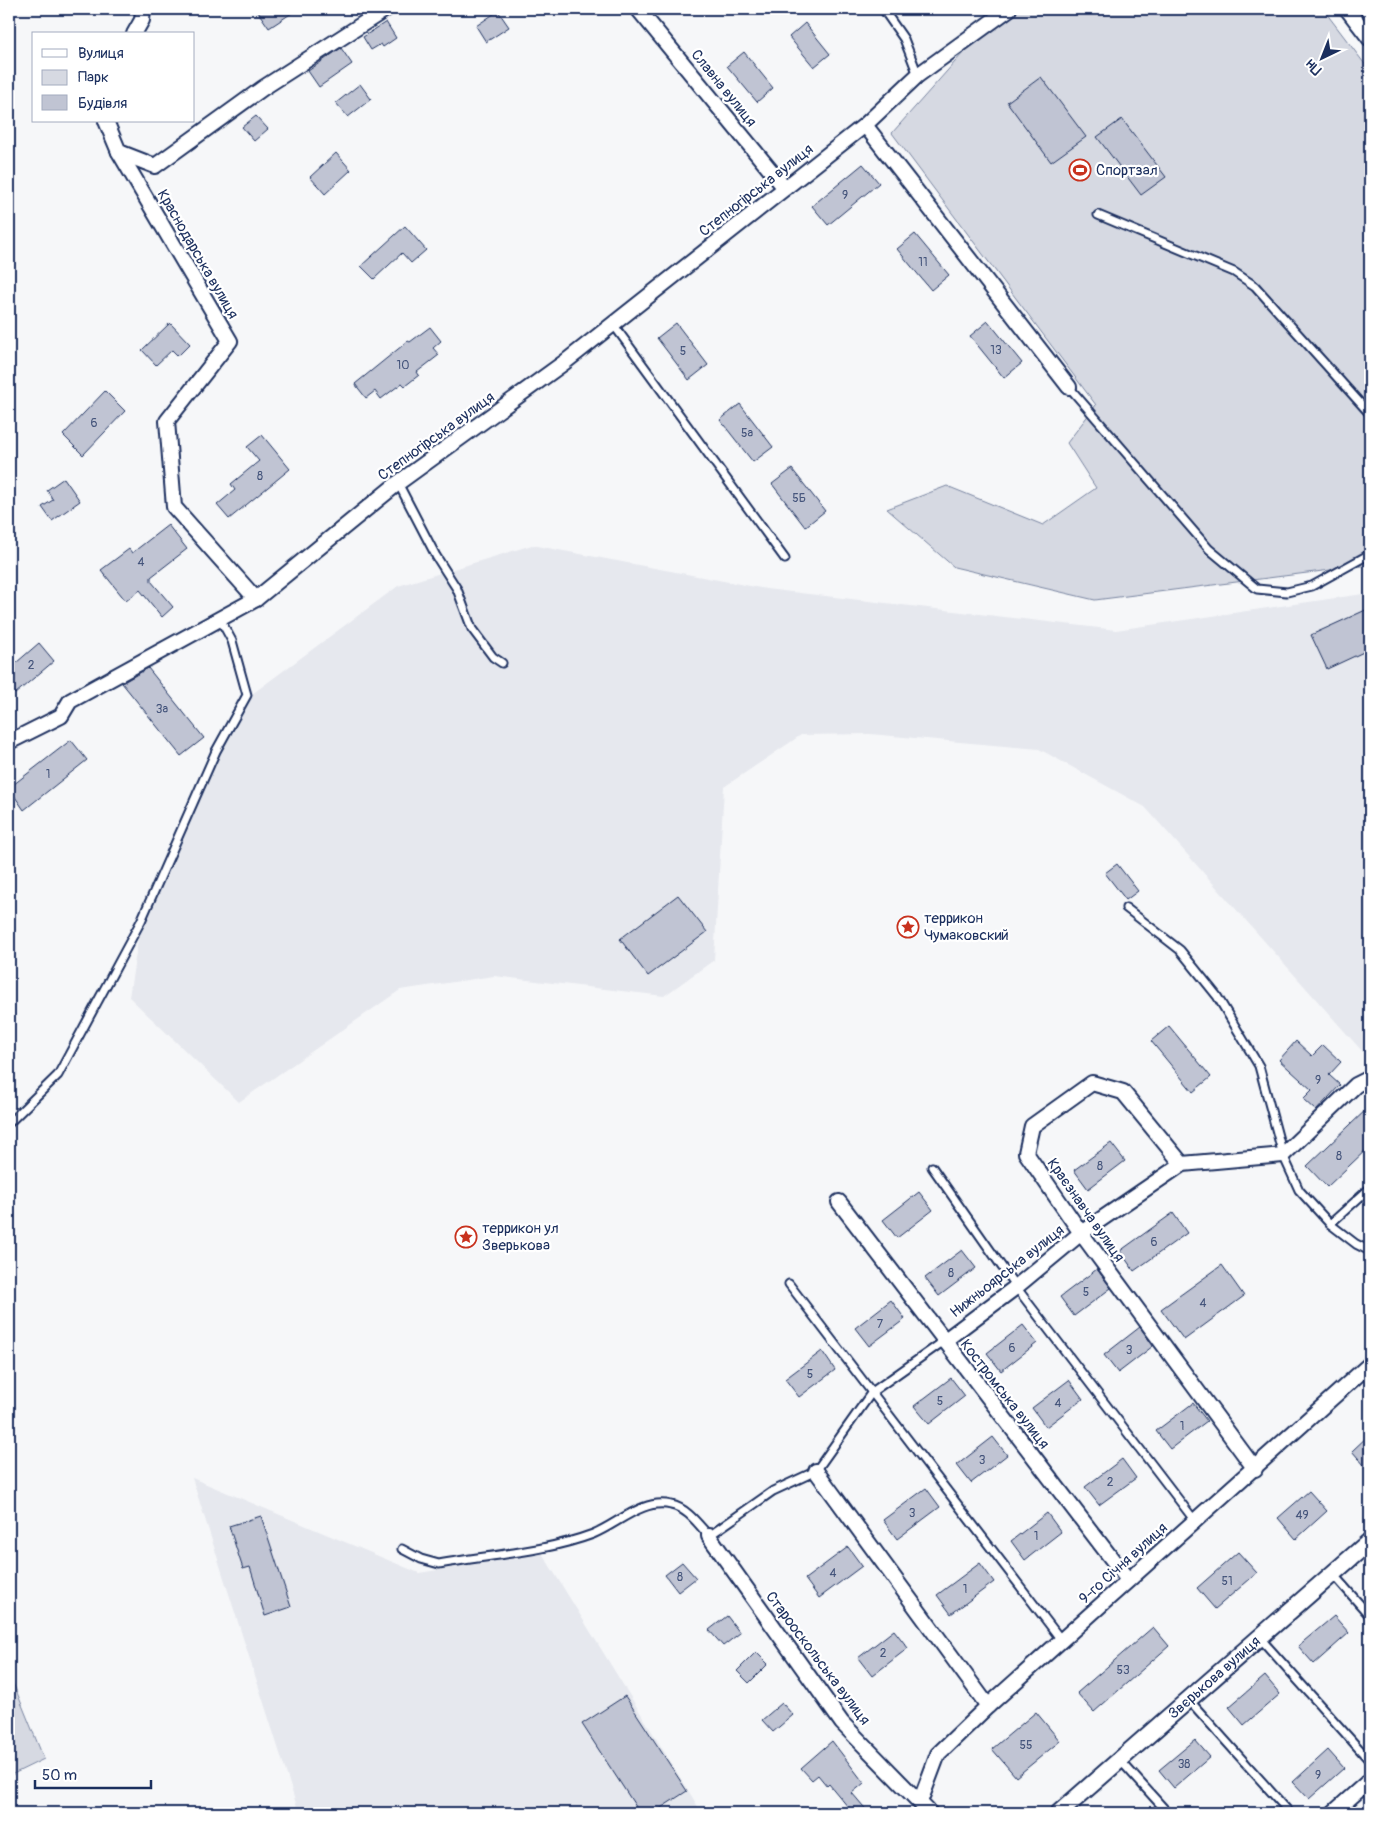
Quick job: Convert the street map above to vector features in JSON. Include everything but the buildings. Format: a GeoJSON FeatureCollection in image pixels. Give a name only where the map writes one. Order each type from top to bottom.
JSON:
{"type":"FeatureCollection","features":[{"type":"Feature","properties":{"kind":"street"},"geometry":{"type":"LineString","coordinates":[[135,32],[142,20],[142,9]]}},
{"type":"Feature","properties":{"kind":"street"},"geometry":{"type":"LineString","coordinates":[[119,152],[155,166],[263,88],[386,9]]}},
{"type":"Feature","properties":{"kind":"street","name":"Славна вулиця"},"geometry":{"type":"LineString","coordinates":[[638,9],[785,188]]}},
{"type":"Feature","properties":{"kind":"street","name":"Степногірська вулиця"},"geometry":{"type":"LineString","coordinates":[[9,742],[61,716],[70,701],[219,617],[256,599],[398,483],[564,362],[865,125],[918,75],[1009,9]]}},
{"type":"Feature","properties":{"kind":"street"},"geometry":{"type":"LineString","coordinates":[[1347,9],[1370,39]]}},
{"type":"Feature","properties":{"kind":"street","name":"Краснодарська вулиця"},"geometry":{"type":"LineString","coordinates":[[106,122],[119,152],[230,341],[167,421],[174,507],[256,599]]}},
{"type":"Feature","properties":{"kind":"street"},"geometry":{"type":"LineString","coordinates":[[865,125],[1069,388]]}},
{"type":"Feature","properties":{"kind":"street"},"geometry":{"type":"LineString","coordinates":[[1283,1155],[1356,1085],[1370,1078]]}},
{"type":"Feature","properties":{"kind":"street","name":"Краєзнавча вулиця"},"geometry":{"type":"LineString","coordinates":[[1182,1164],[1123,1092],[1092,1084],[1032,1126],[1026,1153],[1081,1233],[1255,1469]]}},
{"type":"Feature","properties":{"kind":"street","name":"Нижньоярська вулиця"},"geometry":{"type":"LineString","coordinates":[[944,1341],[1016,1287],[1081,1233],[1182,1164],[1283,1155]]}},
{"type":"Feature","properties":{"kind":"street","name":"Костромська вулиця"},"geometry":{"type":"LineString","coordinates":[[839,1202],[1128,1580]]}},
{"type":"Feature","properties":{"kind":"street","name":"9-го Січня вулиця"},"geometry":{"type":"LineString","coordinates":[[920,1802],[938,1754],[988,1706],[1255,1469],[1370,1364]]}},
{"type":"Feature","properties":{"kind":"street"},"geometry":{"type":"LineString","coordinates":[[816,1471],[988,1706]]}},
{"type":"Feature","properties":{"kind":"street","name":"Старооскольська вулиця"},"geometry":{"type":"LineString","coordinates":[[709,1536],[842,1723],[930,1813]]}},
{"type":"Feature","properties":{"kind":"street","name":"Звєрькова вулиця"},"geometry":{"type":"LineString","coordinates":[[1059,1813],[1370,1541]]}},
{"type":"Feature","properties":{"kind":"street"},"geometry":{"type":"LineString","coordinates":[[1333,1813],[1370,1780]]}},
{"type":"Feature","properties":{"kind":"lane"},"geometry":{"type":"LineString","coordinates":[[883,9],[904,40],[918,75]]}},
{"type":"Feature","properties":{"kind":"lane"},"geometry":{"type":"LineString","coordinates":[[1098,215],[1225,268],[1255,286],[1370,414]]}},
{"type":"Feature","properties":{"kind":"lane"},"geometry":{"type":"LineString","coordinates":[[612,324],[784,559]]}},
{"type":"Feature","properties":{"kind":"lane"},"geometry":{"type":"LineString","coordinates":[[1069,388],[1210,549],[1257,589],[1287,592],[1312,586],[1370,554]]}},
{"type":"Feature","properties":{"kind":"lane"},"geometry":{"type":"LineString","coordinates":[[398,483],[436,556],[457,589],[472,629],[493,657],[502,663]]}},
{"type":"Feature","properties":{"kind":"lane"},"geometry":{"type":"LineString","coordinates":[[9,1123],[58,1075],[141,921],[216,751],[247,695],[232,641],[219,617]]}},
{"type":"Feature","properties":{"kind":"lane"},"geometry":{"type":"LineString","coordinates":[[1126,908],[1180,950],[1217,996],[1259,1066],[1283,1155],[1300,1190],[1330,1224],[1356,1244],[1370,1251]]}},
{"type":"Feature","properties":{"kind":"lane"},"geometry":{"type":"LineString","coordinates":[[932,1167],[1016,1287],[1195,1521]]}},
{"type":"Feature","properties":{"kind":"lane"},"geometry":{"type":"LineString","coordinates":[[1330,1224],[1370,1188]]}},
{"type":"Feature","properties":{"kind":"lane"},"geometry":{"type":"LineString","coordinates":[[789,1284],[1062,1641]]}},
{"type":"Feature","properties":{"kind":"lane"},"geometry":{"type":"LineString","coordinates":[[402,1549],[421,1559],[438,1564],[547,1546],[594,1534],[650,1505],[671,1505],[688,1513],[709,1536],[773,1491],[816,1471],[872,1392],[944,1341]]}},
{"type":"Feature","properties":{"kind":"lane"},"geometry":{"type":"LineString","coordinates":[[1332,1574],[1370,1616]]}},
{"type":"Feature","properties":{"kind":"lane"},"geometry":{"type":"LineString","coordinates":[[1260,1638],[1370,1762]]}},
{"type":"Feature","properties":{"kind":"lane"},"geometry":{"type":"LineString","coordinates":[[1189,1700],[1290,1813]]}},
{"type":"Feature","properties":{"kind":"lane"},"geometry":{"type":"LineString","coordinates":[[1120,1760],[1168,1813]]}},
{"type":"Feature","properties":{"kind":"shaded area"},"geometry":{"type":"Polygon","coordinates":[[[532,545],[766,589],[1116,630],[1370,593],[1370,1060],[1145,807],[1039,749],[870,734],[801,735],[724,787],[714,960],[664,996],[494,976],[400,990],[239,1102],[129,997],[141,921],[240,703],[398,586],[532,545]]]}},
{"type":"Feature","properties":{"kind":"shaded area"},"geometry":{"type":"Polygon","coordinates":[[[192,1478],[419,1573],[542,1553],[702,1813],[299,1813],[192,1478]]]}},
{"type":"Feature","properties":{"kind":"green space"},"geometry":{"type":"Polygon","coordinates":[[[1002,9],[1323,9],[1370,71],[1370,565],[1095,600],[954,567],[887,509],[947,486],[1043,525],[1096,488],[1067,443],[1096,405],[892,133],[1002,9]]]}},
{"type":"Feature","properties":{"kind":"green space"},"geometry":{"type":"Polygon","coordinates":[[[9,1673],[44,1759],[9,1776],[9,1673]]]}},
{"type":"Feature","properties":{"kind":"place","name":"Спортзал"},"geometry":{"type":"Point","coordinates":[1080,170]}},
{"type":"Feature","properties":{"kind":"place","name":"террикон Чумаковский"},"geometry":{"type":"Point","coordinates":[908,927]}},
{"type":"Feature","properties":{"kind":"place","name":"террикон ул Зверькова"},"geometry":{"type":"Point","coordinates":[466,1237]}}]}
